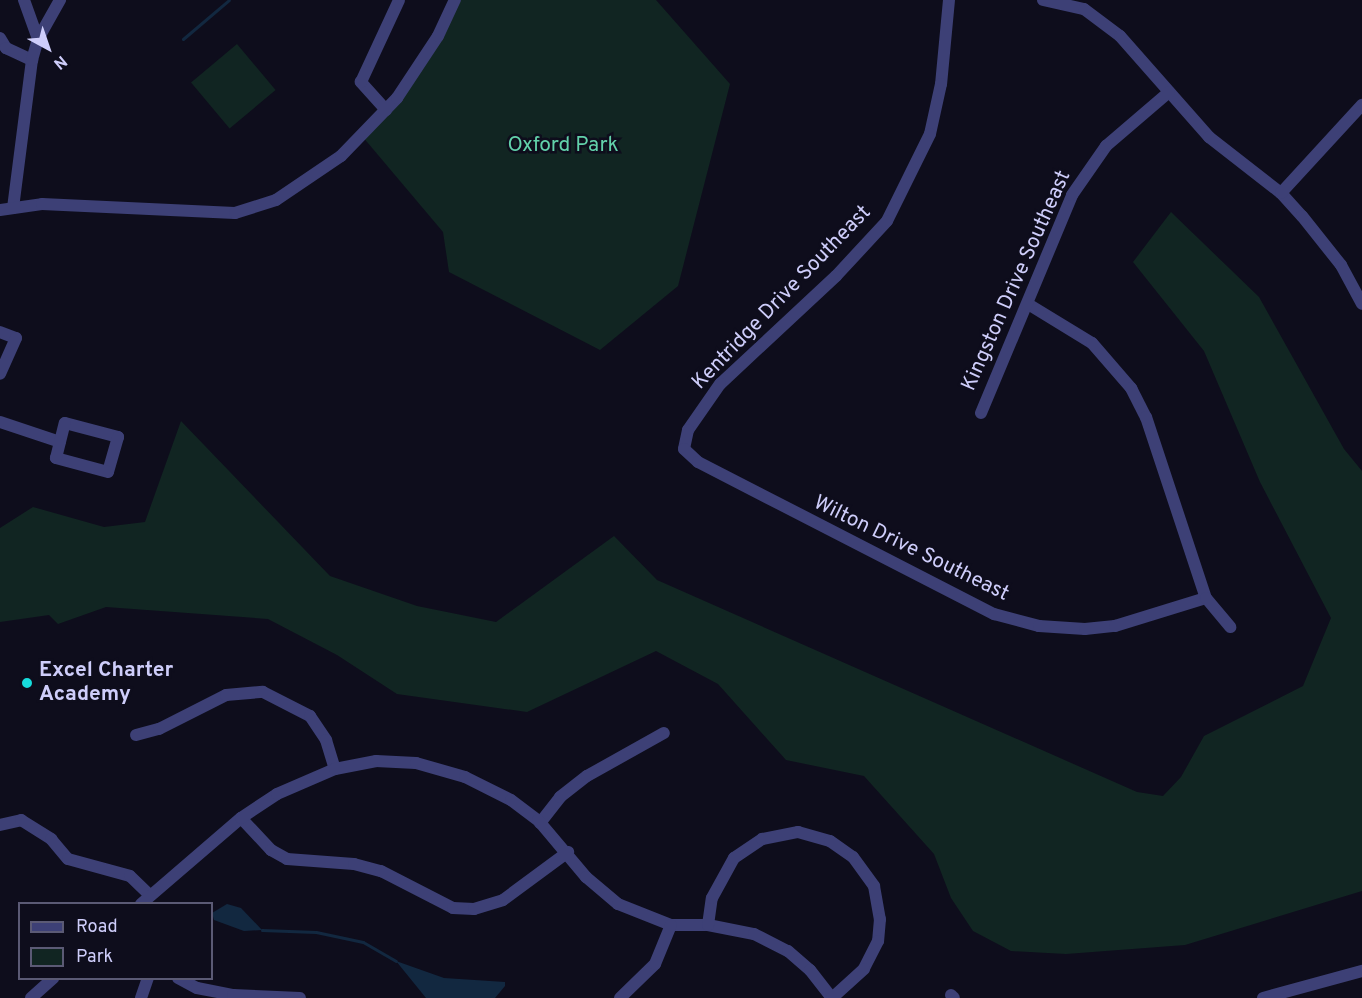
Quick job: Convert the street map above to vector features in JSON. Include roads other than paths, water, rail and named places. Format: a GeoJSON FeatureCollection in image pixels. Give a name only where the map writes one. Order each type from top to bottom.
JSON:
{"type":"FeatureCollection","features":[{"type":"Feature","properties":{"kind":"street"},"geometry":{"type":"LineString","coordinates":[[24,0],[38,39]]}},
{"type":"Feature","properties":{"kind":"street"},"geometry":{"type":"LineString","coordinates":[[13,208],[32,60],[38,39],[60,0]]}},
{"type":"Feature","properties":{"kind":"street"},"geometry":{"type":"LineString","coordinates":[[386,110],[361,82],[399,0]]}},
{"type":"Feature","properties":{"kind":"street"},"geometry":{"type":"LineString","coordinates":[[0,210],[42,204],[235,213],[276,200],[320,172],[386,110],[438,36],[455,0]]}},
{"type":"Feature","properties":{"kind":"street","name":"Kentridge Drive Southeast"},"geometry":{"type":"LineString","coordinates":[[684,449],[688,430],[720,384],[836,276],[887,221],[930,134],[941,84],[949,0]]}},
{"type":"Feature","properties":{"kind":"street"},"geometry":{"type":"LineString","coordinates":[[1043,0],[1084,9],[1105,22],[1209,137],[1281,193],[1324,240],[1362,304]]}},
{"type":"Feature","properties":{"kind":"street"},"geometry":{"type":"LineString","coordinates":[[2,46],[32,60]]}},
{"type":"Feature","properties":{"kind":"street","name":"Kingston Drive Southeast"},"geometry":{"type":"LineString","coordinates":[[981,412],[1072,195],[1106,146],[1169,92]]}},
{"type":"Feature","properties":{"kind":"street"},"geometry":{"type":"LineString","coordinates":[[1281,193],[1362,105]]}},
{"type":"Feature","properties":{"kind":"street"},"geometry":{"type":"LineString","coordinates":[[1028,303],[1092,343],[1131,388],[1146,417],[1206,598],[1230,627]]}},
{"type":"Feature","properties":{"kind":"street"},"geometry":{"type":"LineString","coordinates":[[0,332],[16,338],[0,374]]}},
{"type":"Feature","properties":{"kind":"street"},"geometry":{"type":"LineString","coordinates":[[0,422],[60,442]]}},
{"type":"Feature","properties":{"kind":"street"},"geometry":{"type":"LineString","coordinates":[[65,423],[118,437],[108,472],[56,458],[60,442],[65,423]]}},
{"type":"Feature","properties":{"kind":"street","name":"Wilton Drive Southeast"},"geometry":{"type":"LineString","coordinates":[[684,449],[698,462],[994,615],[1039,626],[1085,629],[1115,626],[1206,598]]}},
{"type":"Feature","properties":{"kind":"street"},"geometry":{"type":"LineString","coordinates":[[136,735],[159,729],[226,695],[263,692],[310,716],[326,740],[335,769]]}},
{"type":"Feature","properties":{"kind":"street"},"geometry":{"type":"LineString","coordinates":[[540,823],[560,797],[587,776],[664,733]]}},
{"type":"Feature","properties":{"kind":"street"},"geometry":{"type":"LineString","coordinates":[[142,902],[241,818],[277,794],[335,769],[376,761],[416,763],[465,777],[511,800],[540,823],[568,852],[585,877],[618,904],[671,925],[708,925],[754,934],[788,951],[810,970],[832,998],[864,969],[878,941],[880,919],[874,886],[854,857],[830,841],[798,832],[762,839],[743,851],[720,878],[712,898],[708,925]]}},
{"type":"Feature","properties":{"kind":"street"},"geometry":{"type":"LineString","coordinates":[[241,818],[271,850],[287,859],[354,864],[381,871],[453,908],[474,909],[503,900],[568,852]]}},
{"type":"Feature","properties":{"kind":"street"},"geometry":{"type":"LineString","coordinates":[[0,825],[21,820],[51,839],[68,859],[130,876],[150,895]]}},
{"type":"Feature","properties":{"kind":"street"},"geometry":{"type":"LineString","coordinates":[[620,998],[655,964],[671,925]]}},
{"type":"Feature","properties":{"kind":"street"},"geometry":{"type":"LineString","coordinates":[[1263,998],[1362,970]]}},
{"type":"Feature","properties":{"kind":"street"},"geometry":{"type":"LineString","coordinates":[[31,998],[52,980]]}},
{"type":"Feature","properties":{"kind":"street"},"geometry":{"type":"LineString","coordinates":[[141,998],[147,980]]}},
{"type":"Feature","properties":{"kind":"street"},"geometry":{"type":"LineString","coordinates":[[181,980],[201,993],[300,998]]}},
{"type":"Feature","properties":{"kind":"water"},"geometry":{"type":"Polygon","coordinates":[[[227,904],[241,908],[262,930],[244,931],[214,920],[213,912],[227,904]]]}},
{"type":"Feature","properties":{"kind":"water"},"geometry":{"type":"Polygon","coordinates":[[[396,961],[444,978],[505,982],[505,986],[495,998],[426,998],[396,961]]]}},
{"type":"Feature","properties":{"kind":"waterway"},"geometry":{"type":"LineString","coordinates":[[183,39],[229,0]]}},
{"type":"Feature","properties":{"kind":"waterway"},"geometry":{"type":"LineString","coordinates":[[262,930],[316,932],[363,942],[396,961]]}},
{"type":"Feature","properties":{"kind":"place","name":"Excel Charter Academy"},"geometry":{"type":"Point","coordinates":[27,683]}},
{"type":"Feature","properties":{"kind":"park label","name":"Oxford Park"},"geometry":{"type":"Point","coordinates":[563,146]}}]}
